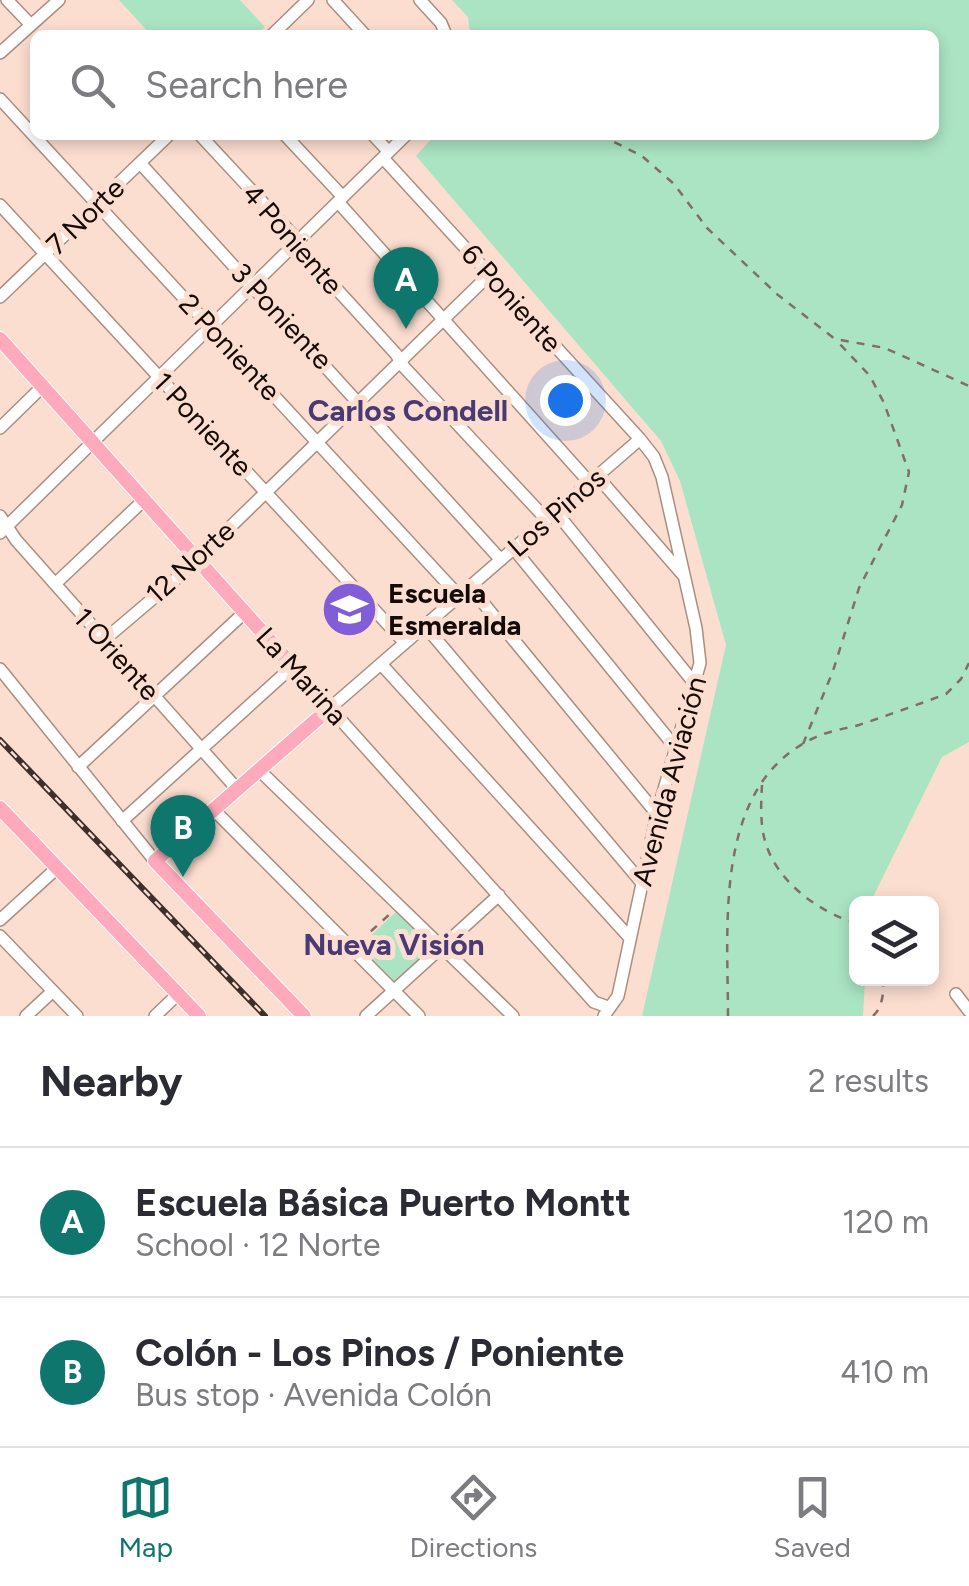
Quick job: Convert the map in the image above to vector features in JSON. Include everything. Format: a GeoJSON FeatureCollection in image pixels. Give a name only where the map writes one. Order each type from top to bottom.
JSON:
{"type":"FeatureCollection","features":[{"type":"Feature","properties":{"kind":"main road","name":"La Marina"},"geometry":{"type":"LineString","coordinates":[[0,339],[330,708]]}},
{"type":"Feature","properties":{"kind":"main road","name":"Los Pinos"},"geometry":{"type":"LineString","coordinates":[[155,861],[330,708]]}},
{"type":"Feature","properties":{"kind":"main road"},"geometry":{"type":"LineString","coordinates":[[0,808],[200,1016]]}},
{"type":"Feature","properties":{"kind":"main road"},"geometry":{"type":"LineString","coordinates":[[155,861],[304,1016]]}},
{"type":"Feature","properties":{"kind":"street"},"geometry":{"type":"LineString","coordinates":[[7,0],[31,26]]}},
{"type":"Feature","properties":{"kind":"street"},"geometry":{"type":"LineString","coordinates":[[0,52],[60,0]]}},
{"type":"Feature","properties":{"kind":"street"},"geometry":{"type":"LineString","coordinates":[[280,30],[308,0]]}},
{"type":"Feature","properties":{"kind":"street"},"geometry":{"type":"LineString","coordinates":[[333,0],[360,30]]}},
{"type":"Feature","properties":{"kind":"street"},"geometry":{"type":"LineString","coordinates":[[420,0],[444,30]]}},
{"type":"Feature","properties":{"kind":"street","name":"2 Poniente"},"geometry":{"type":"LineString","coordinates":[[0,99],[30,131]]}},
{"type":"Feature","properties":{"kind":"street","name":"2 Poniente"},"geometry":{"type":"LineString","coordinates":[[38,140],[459,596]]}},
{"type":"Feature","properties":{"kind":"street","name":"7 Norte"},"geometry":{"type":"LineString","coordinates":[[0,297],[164,140]]}},
{"type":"Feature","properties":{"kind":"street","name":"4 Poniente"},"geometry":{"type":"LineString","coordinates":[[204,140],[400,361],[552,516],[695,684]]}},
{"type":"Feature","properties":{"kind":"street"},"geometry":{"type":"LineString","coordinates":[[289,140],[443,320],[684,576]]}},
{"type":"Feature","properties":{"kind":"street","name":"6 Poniente"},"geometry":{"type":"LineString","coordinates":[[376,140],[490,274],[640,439]]}},
{"type":"Feature","properties":{"kind":"street"},"geometry":{"type":"LineString","coordinates":[[2,525],[401,140]]}},
{"type":"Feature","properties":{"kind":"street","name":"3 Poniente"},"geometry":{"type":"LineString","coordinates":[[140,163],[501,560]]}},
{"type":"Feature","properties":{"kind":"street","name":"1 Poniente"},"geometry":{"type":"LineString","coordinates":[[0,205],[405,643]]}},
{"type":"Feature","properties":{"kind":"street","name":"12 Norte"},"geometry":{"type":"LineString","coordinates":[[104,640],[197,559],[490,274]]}},
{"type":"Feature","properties":{"kind":"street"},"geometry":{"type":"LineString","coordinates":[[0,428],[43,386]]}},
{"type":"Feature","properties":{"kind":"street","name":"Los Pinos"},"geometry":{"type":"LineString","coordinates":[[330,708],[640,439]]}},
{"type":"Feature","properties":{"kind":"street","name":"Avenida Aviación"},"geometry":{"type":"LineString","coordinates":[[606,1011],[618,996],[656,814],[695,684],[700,650],[658,466],[640,439]]}},
{"type":"Feature","properties":{"kind":"street"},"geometry":{"type":"LineString","coordinates":[[55,584],[144,500]]}},
{"type":"Feature","properties":{"kind":"street","name":"1 Oriente"},"geometry":{"type":"LineString","coordinates":[[2,525],[237,789]]}},
{"type":"Feature","properties":{"kind":"street"},"geometry":{"type":"LineString","coordinates":[[514,549],[675,747]]}},
{"type":"Feature","properties":{"kind":"street"},"geometry":{"type":"LineString","coordinates":[[470,586],[656,814]]}},
{"type":"Feature","properties":{"kind":"street"},"geometry":{"type":"LineString","coordinates":[[78,766],[245,612]]}},
{"type":"Feature","properties":{"kind":"street"},"geometry":{"type":"LineString","coordinates":[[425,626],[642,883]]}},
{"type":"Feature","properties":{"kind":"street"},"geometry":{"type":"LineString","coordinates":[[381,664],[630,938]]}},
{"type":"Feature","properties":{"kind":"street"},"geometry":{"type":"LineString","coordinates":[[122,821],[293,666]]}},
{"type":"Feature","properties":{"kind":"street"},"geometry":{"type":"LineString","coordinates":[[0,669],[155,861]]}},
{"type":"Feature","properties":{"kind":"street","name":"La Marina"},"geometry":{"type":"LineString","coordinates":[[330,708],[606,1011]]}},
{"type":"Feature","properties":{"kind":"street"},"geometry":{"type":"LineString","coordinates":[[259,770],[513,1016]]}},
{"type":"Feature","properties":{"kind":"street"},"geometry":{"type":"LineString","coordinates":[[214,810],[418,1016]]}},
{"type":"Feature","properties":{"kind":"street"},"geometry":{"type":"LineString","coordinates":[[0,920],[58,868]]}},
{"type":"Feature","properties":{"kind":"street"},"geometry":{"type":"LineString","coordinates":[[366,1016],[498,896]]}},
{"type":"Feature","properties":{"kind":"street"},"geometry":{"type":"LineString","coordinates":[[0,936],[77,1016]]}},
{"type":"Feature","properties":{"kind":"street"},"geometry":{"type":"LineString","coordinates":[[26,1016],[52,991]]}},
{"type":"Feature","properties":{"kind":"street"},"geometry":{"type":"LineString","coordinates":[[155,1016],[178,994]]}},
{"type":"Feature","properties":{"kind":"street"},"geometry":{"type":"LineString","coordinates":[[956,994],[969,1011]]}},
{"type":"Feature","properties":{"kind":"path"},"geometry":{"type":"LineString","coordinates":[[610,140],[642,156],[674,184],[706,228],[778,295],[834,339],[870,376],[909,472],[902,504],[859,588],[833,671],[802,746]]}},
{"type":"Feature","properties":{"kind":"path"},"geometry":{"type":"LineString","coordinates":[[834,339],[885,348],[969,386]]}},
{"type":"Feature","properties":{"kind":"path"},"geometry":{"type":"LineString","coordinates":[[728,1016],[733,860],[741,820],[762,783],[802,746],[821,735],[946,694],[962,679],[969,663]]}},
{"type":"Feature","properties":{"kind":"path"},"geometry":{"type":"LineString","coordinates":[[762,783],[765,842],[781,868],[796,889],[823,912],[849,921]]}},
{"type":"Feature","properties":{"kind":"path"},"geometry":{"type":"LineString","coordinates":[[351,950],[399,906]]}},
{"type":"Feature","properties":{"kind":"path"},"geometry":{"type":"LineString","coordinates":[[873,1016],[878,1012],[883,986]]}},
{"type":"Feature","properties":{"kind":"green space"},"geometry":{"type":"Polygon","coordinates":[[[119,0],[240,0],[265,27],[262,30],[146,30],[119,0]]]}},
{"type":"Feature","properties":{"kind":"green space"},"geometry":{"type":"Polygon","coordinates":[[[452,0],[969,0],[969,742],[942,757],[873,896],[849,896],[849,986],[865,986],[863,1016],[642,1016],[726,645],[680,481],[661,441],[416,156],[430,140],[939,140],[939,30],[469,30],[468,17],[452,0]]]}},
{"type":"Feature","properties":{"kind":"green space"},"geometry":{"type":"Polygon","coordinates":[[[399,909],[435,946],[394,981],[360,946],[399,909]]]}},
{"type":"Feature","properties":{"kind":"building","name":"Escuela Esmeralda"},"geometry":{"type":"Polygon","coordinates":[[[350,593],[363,607],[342,626],[337,621],[342,617],[335,606],[350,593]]]}},
{"type":"Feature","properties":{"kind":"railway"},"geometry":{"type":"LineString","coordinates":[[0,740],[265,1016]]}},
{"type":"Feature","properties":{"kind":"place","name":"Escuela Básica Puerto Montt"},"geometry":{"type":"Point","coordinates":[406,329]}},
{"type":"Feature","properties":{"kind":"place","name":"Escuela Esmeralda"},"geometry":{"type":"Point","coordinates":[349,609]}},
{"type":"Feature","properties":{"kind":"place","name":"Colón - Los Pinos / Poniente"},"geometry":{"type":"Point","coordinates":[183,877]}},
{"type":"Feature","properties":{"kind":"district","name":"Carlos Condell"},"geometry":{"type":"Point","coordinates":[408,410]}},
{"type":"Feature","properties":{"kind":"district","name":"Nueva Visión"},"geometry":{"type":"Point","coordinates":[394,944]}}]}
